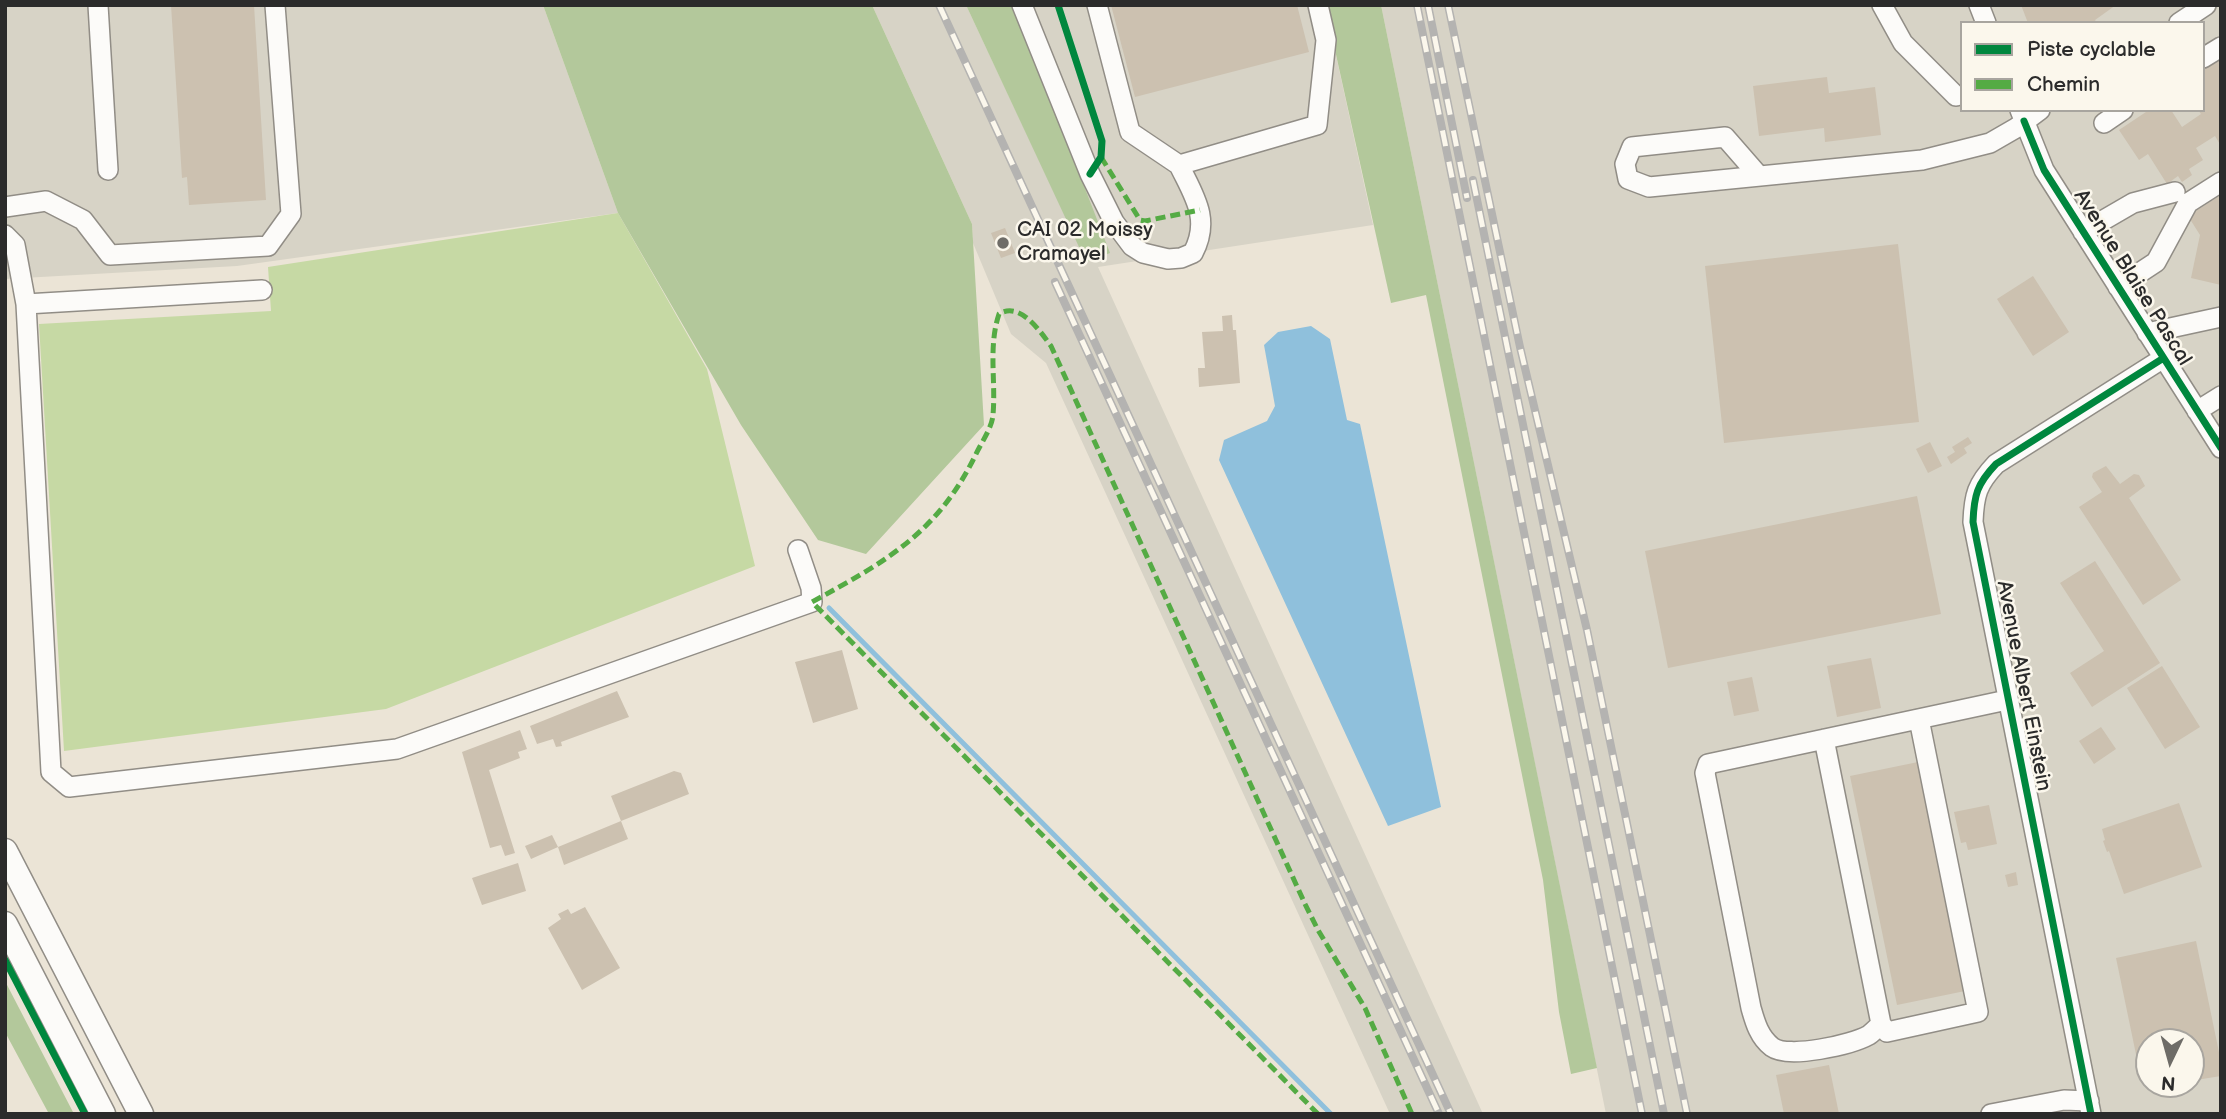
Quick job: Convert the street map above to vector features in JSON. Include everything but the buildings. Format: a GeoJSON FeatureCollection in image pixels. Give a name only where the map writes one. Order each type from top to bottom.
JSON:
{"type":"FeatureCollection","features":[{"type":"Feature","properties":{"kind":"main road"},"geometry":{"type":"LineString","coordinates":[[5,851],[141,1114]]}},
{"type":"Feature","properties":{"kind":"main road"},"geometry":{"type":"LineString","coordinates":[[5,924],[103,1114]]}},
{"type":"Feature","properties":{"kind":"street"},"geometry":{"type":"LineString","coordinates":[[98,5],[108,170]]}},
{"type":"Feature","properties":{"kind":"street"},"geometry":{"type":"LineString","coordinates":[[5,208],[46,201],[83,220],[110,255],[268,246],[291,214],[275,5]]}},
{"type":"Feature","properties":{"kind":"street"},"geometry":{"type":"LineString","coordinates":[[1022,5],[1101,201],[1132,246],[1154,257],[1181,258],[1192,253],[1201,232],[1200,210],[1179,165],[1130,132],[1097,5]]}},
{"type":"Feature","properties":{"kind":"street"},"geometry":{"type":"LineString","coordinates":[[1179,165],[1317,125],[1326,40],[1318,5]]}},
{"type":"Feature","properties":{"kind":"street"},"geometry":{"type":"LineString","coordinates":[[1882,5],[1903,43],[1956,96]]}},
{"type":"Feature","properties":{"kind":"street"},"geometry":{"type":"LineString","coordinates":[[2182,21],[2206,5]]}},
{"type":"Feature","properties":{"kind":"street"},"geometry":{"type":"LineString","coordinates":[[2205,57],[2221,47]]}},
{"type":"Feature","properties":{"kind":"street"},"geometry":{"type":"LineString","coordinates":[[2104,123],[2120,112]]}},
{"type":"Feature","properties":{"kind":"street"},"geometry":{"type":"LineString","coordinates":[[1759,176],[1725,137],[1632,147],[1625,164],[1628,179],[1649,187],[1922,160],[1990,143],[2028,114]]}},
{"type":"Feature","properties":{"kind":"street","name":"Avenue Blaise Pascal"},"geometry":{"type":"LineString","coordinates":[[2028,114],[2044,170],[2221,448]]}},
{"type":"Feature","properties":{"kind":"street"},"geometry":{"type":"LineString","coordinates":[[2118,287],[2156,262],[2188,203],[2221,182]]}},
{"type":"Feature","properties":{"kind":"street"},"geometry":{"type":"LineString","coordinates":[[2083,232],[2133,203],[2175,192]]}},
{"type":"Feature","properties":{"kind":"street"},"geometry":{"type":"LineString","coordinates":[[5,235],[15,245],[26,304],[51,772],[69,787],[397,750],[812,602],[811,588],[798,550]]}},
{"type":"Feature","properties":{"kind":"street"},"geometry":{"type":"LineString","coordinates":[[26,304],[262,289]]}},
{"type":"Feature","properties":{"kind":"street"},"geometry":{"type":"LineString","coordinates":[[2147,333],[2221,317]]}},
{"type":"Feature","properties":{"kind":"street","name":"Avenue Albert Einstein"},"geometry":{"type":"LineString","coordinates":[[2090,1108],[1973,522],[1974,499],[1982,479],[1996,464],[2162,359]]}},
{"type":"Feature","properties":{"kind":"street"},"geometry":{"type":"LineString","coordinates":[[2197,411],[2221,396]]}},
{"type":"Feature","properties":{"kind":"street"},"geometry":{"type":"LineString","coordinates":[[1881,1024],[1870,1034],[1847,1044],[1789,1053],[1772,1048],[1758,1030],[1751,1008],[1705,773],[1708,764],[2007,700]]}},
{"type":"Feature","properties":{"kind":"street"},"geometry":{"type":"LineString","coordinates":[[1824,739],[1881,1024],[1887,1032],[1978,1012],[1919,719]]}},
{"type":"Feature","properties":{"kind":"street"},"geometry":{"type":"LineString","coordinates":[[1991,1114],[2061,1107],[2090,1108]]}},
{"type":"Feature","properties":{"kind":"shaded area"},"geometry":{"type":"Polygon","coordinates":[[[5,5],[543,5],[618,213],[237,266],[5,279],[5,5]]]}},
{"type":"Feature","properties":{"kind":"shaded area"},"geometry":{"type":"Polygon","coordinates":[[[872,5],[966,5],[1087,262],[977,5],[1325,5],[1373,225],[1098,267],[1483,1114],[1390,1114],[1046,363],[1011,334],[973,243],[972,224],[872,5]]]}},
{"type":"Feature","properties":{"kind":"shaded area"},"geometry":{"type":"Polygon","coordinates":[[[1381,5],[2221,5],[2221,1114],[1606,1114],[1381,5]]]}},
{"type":"Feature","properties":{"kind":"green space"},"geometry":{"type":"Polygon","coordinates":[[[543,5],[872,5],[972,224],[984,425],[866,554],[818,540],[741,425],[618,213],[543,5]]]}},
{"type":"Feature","properties":{"kind":"green space"},"geometry":{"type":"Polygon","coordinates":[[[966,5],[1014,5],[1110,253],[1086,262],[966,5]]]}},
{"type":"Feature","properties":{"kind":"green space"},"geometry":{"type":"Polygon","coordinates":[[[1325,5],[1381,5],[1597,1068],[1571,1074],[1559,1012],[1543,880],[1426,295],[1391,303],[1325,5]]]}},
{"type":"Feature","properties":{"kind":"green space"},"geometry":{"type":"Polygon","coordinates":[[[618,213],[707,369],[755,566],[386,709],[64,751],[39,324],[271,311],[268,267],[618,213]]]}},
{"type":"Feature","properties":{"kind":"green space"},"geometry":{"type":"Polygon","coordinates":[[[5,981],[74,1114],[49,1114],[5,1032],[5,981]]]}},
{"type":"Feature","properties":{"kind":"water"},"geometry":{"type":"Polygon","coordinates":[[[1311,326],[1330,339],[1347,420],[1360,424],[1441,807],[1388,826],[1219,460],[1224,440],[1267,421],[1275,406],[1264,345],[1278,332],[1311,326]]]}},
{"type":"Feature","properties":{"kind":"waterway"},"geometry":{"type":"LineString","coordinates":[[829,608],[1331,1114]]}},
{"type":"Feature","properties":{"kind":"railway"},"geometry":{"type":"LineString","coordinates":[[939,5],[1451,1114]]}},
{"type":"Feature","properties":{"kind":"railway"},"geometry":{"type":"LineString","coordinates":[[1417,5],[1642,1114]]}},
{"type":"Feature","properties":{"kind":"railway"},"geometry":{"type":"LineString","coordinates":[[1428,5],[1467,198]]}},
{"type":"Feature","properties":{"kind":"railway"},"geometry":{"type":"LineString","coordinates":[[1448,5],[1520,347],[1587,630],[1687,1114]]}},
{"type":"Feature","properties":{"kind":"railway"},"geometry":{"type":"LineString","coordinates":[[1473,180],[1664,1114]]}},
{"type":"Feature","properties":{"kind":"railway"},"geometry":{"type":"LineString","coordinates":[[1055,282],[1439,1114]]}},
{"type":"Feature","properties":{"kind":"marked path"},"geometry":{"type":"LineString","coordinates":[[1101,157],[1140,220],[1200,210]]}},
{"type":"Feature","properties":{"kind":"marked path"},"geometry":{"type":"LineString","coordinates":[[1318,1114],[812,602],[863,573],[907,543],[945,505],[961,481],[992,420],[994,339],[999,314],[1007,311],[1022,314],[1051,346],[1305,904],[1365,1008],[1412,1114]]}},
{"type":"Feature","properties":{"kind":"cycle path"},"geometry":{"type":"LineString","coordinates":[[1058,5],[1102,141],[1101,157],[1090,174]]}},
{"type":"Feature","properties":{"kind":"cycle path"},"geometry":{"type":"LineString","coordinates":[[2024,121],[2044,170],[2221,448]]}},
{"type":"Feature","properties":{"kind":"cycle path"},"geometry":{"type":"LineString","coordinates":[[2091,1114],[1973,513],[1981,484],[1996,464],[2162,359]]}},
{"type":"Feature","properties":{"kind":"cycle path"},"geometry":{"type":"LineString","coordinates":[[5,960],[85,1114]]}},
{"type":"Feature","properties":{"kind":"place","name":"CAI 02 Moissy Cramayel"},"geometry":{"type":"Point","coordinates":[1003,243]}}]}
